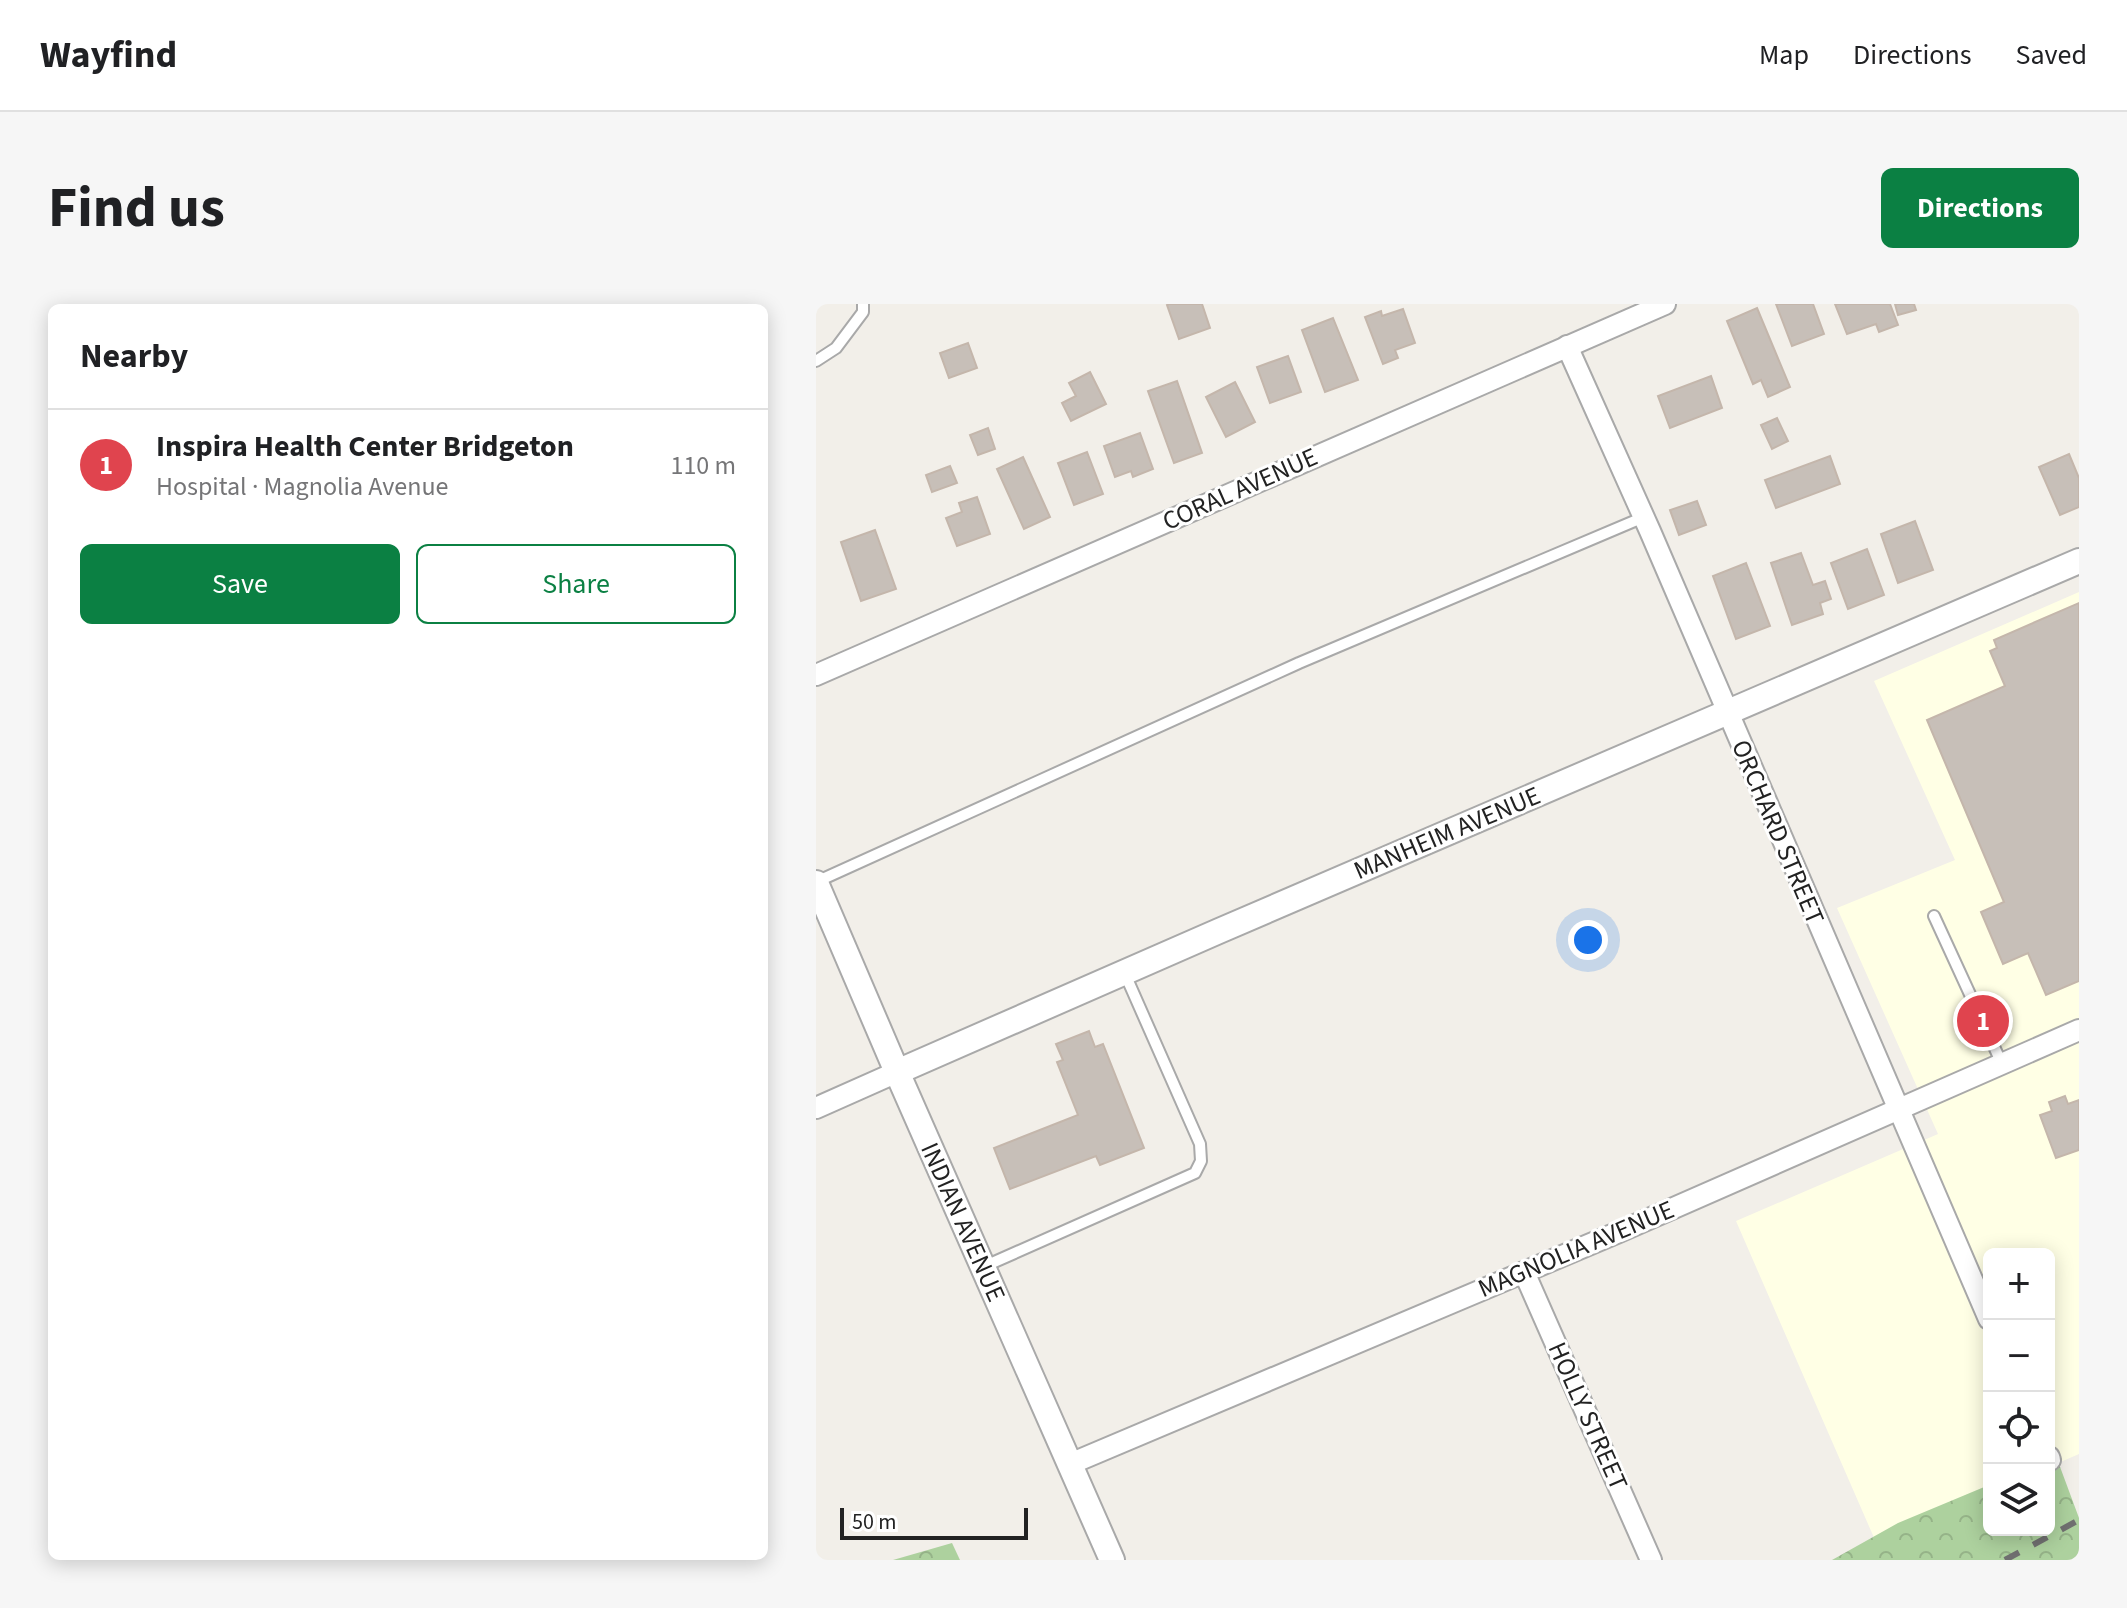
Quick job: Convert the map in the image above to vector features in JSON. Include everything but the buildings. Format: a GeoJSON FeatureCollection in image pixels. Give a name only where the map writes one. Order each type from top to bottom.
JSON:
{"type":"FeatureCollection","features":[{"type":"Feature","properties":{"kind":"street","name":"CORAL AVENUE"},"geometry":{"type":"LineString","coordinates":[[816,675],[1665,304]]}},
{"type":"Feature","properties":{"kind":"street","name":"ORCHARD STREET"},"geometry":{"type":"LineString","coordinates":[[1567,346],[1644,517],[1983,1305]]}},
{"type":"Feature","properties":{"kind":"street","name":"MANHEIM AVENUE"},"geometry":{"type":"LineString","coordinates":[[816,1108],[2079,561]]}},
{"type":"Feature","properties":{"kind":"street","name":"INDIAN AVENUE"},"geometry":{"type":"LineString","coordinates":[[816,882],[1112,1560]]}},
{"type":"Feature","properties":{"kind":"street","name":"MAGNOLIA AVENUE"},"geometry":{"type":"LineString","coordinates":[[1070,1464],[1524,1272],[2079,1030]]}},
{"type":"Feature","properties":{"kind":"street","name":"HOLLY STREET"},"geometry":{"type":"LineString","coordinates":[[1524,1272],[1651,1560]]}},
{"type":"Feature","properties":{"kind":"lane"},"geometry":{"type":"LineString","coordinates":[[816,361],[836,348],[863,312],[863,304]]}},
{"type":"Feature","properties":{"kind":"lane"},"geometry":{"type":"LineString","coordinates":[[816,882],[1299,663],[1644,517]]}},
{"type":"Feature","properties":{"kind":"lane"},"geometry":{"type":"LineString","coordinates":[[1934,916],[2002,1064]]}},
{"type":"Feature","properties":{"kind":"lane"},"geometry":{"type":"LineString","coordinates":[[983,1267],[1195,1173],[1201,1161],[1200,1144],[1124,972]]}},
{"type":"Feature","properties":{"kind":"shaded area"},"geometry":{"type":"Polygon","coordinates":[[[2079,592],[2079,1454],[2055,1464],[2055,1248],[1983,1248],[1983,1495],[1875,1540],[1736,1221],[1938,1134],[1837,908],[1955,860],[1874,681],[2079,592]]]}},
{"type":"Feature","properties":{"kind":"green space"},"geometry":{"type":"Polygon","coordinates":[[[2055,1456],[2079,1518],[2079,1560],[1832,1560],[1898,1523],[1983,1488],[1983,1536],[2055,1536],[2055,1456]]]}},
{"type":"Feature","properties":{"kind":"green space"},"geometry":{"type":"Polygon","coordinates":[[[952,1543],[960,1560],[893,1560],[952,1543]]]}},
{"type":"Feature","properties":{"kind":"railway"},"geometry":{"type":"LineString","coordinates":[[2005,1560],[2079,1520]]}},
{"type":"Feature","properties":{"kind":"place","name":"Inspira Health Center Bridgeton"},"geometry":{"type":"Point","coordinates":[1983,1021]}}]}
